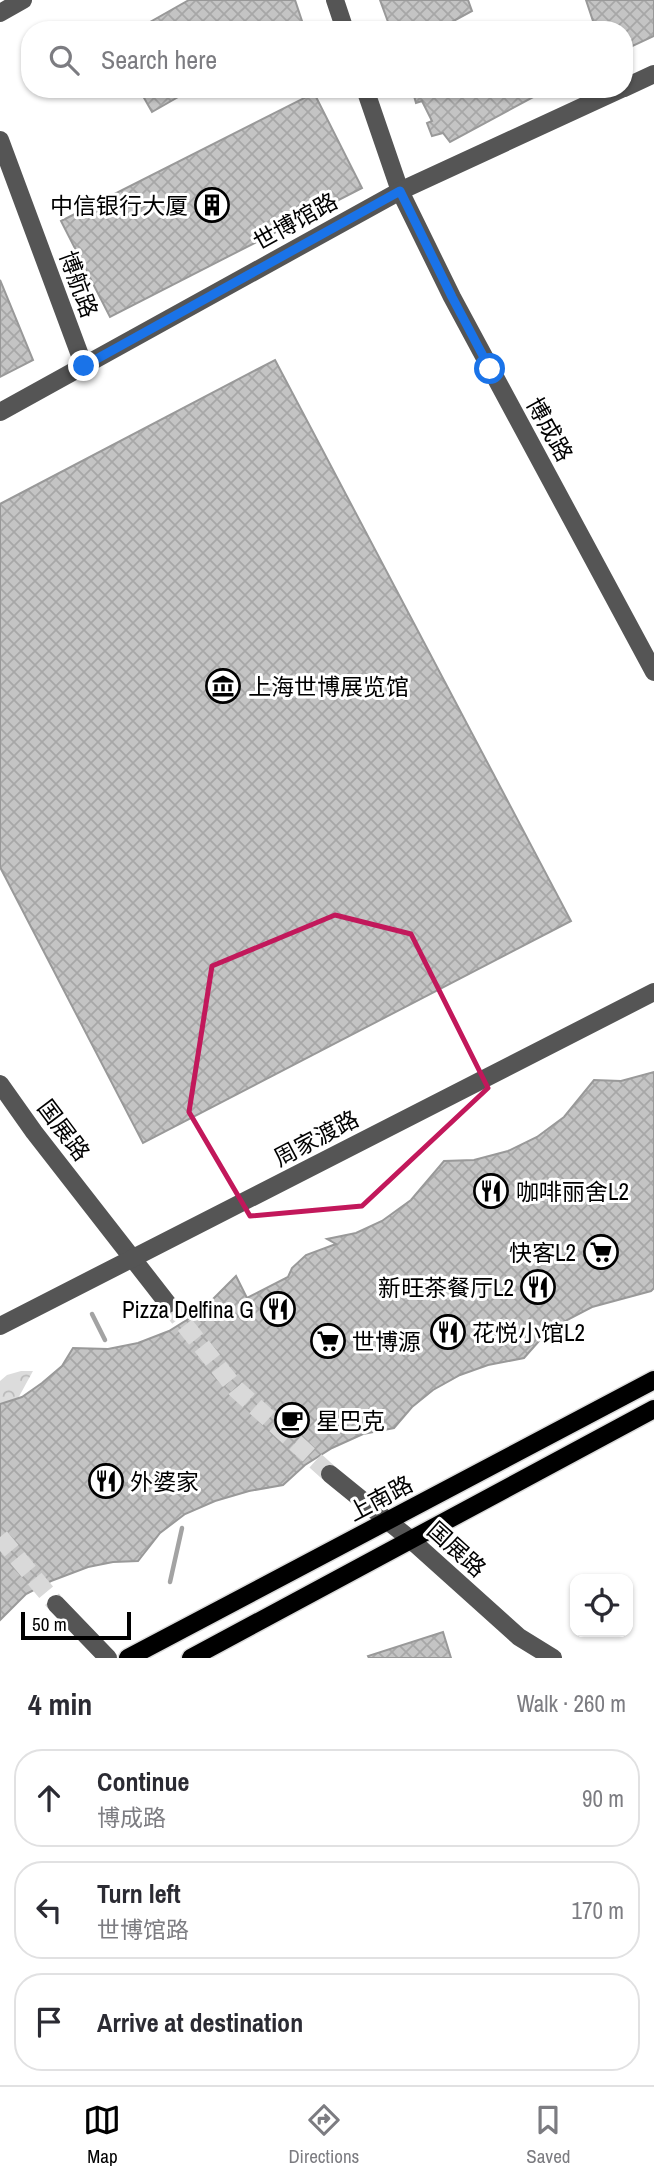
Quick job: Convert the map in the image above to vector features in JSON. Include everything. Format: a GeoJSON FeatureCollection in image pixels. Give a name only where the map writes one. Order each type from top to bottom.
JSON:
{"type":"FeatureCollection","features":[{"type":"Feature","properties":{"kind":"main road","name":"上南路"},"geometry":{"type":"LineString","coordinates":[[128,1658],[654,1380]]}},
{"type":"Feature","properties":{"kind":"main road"},"geometry":{"type":"LineString","coordinates":[[191,1658],[654,1409]]}},
{"type":"Feature","properties":{"kind":"street"},"geometry":{"type":"LineString","coordinates":[[0,13],[23,0]]}},
{"type":"Feature","properties":{"kind":"street"},"geometry":{"type":"LineString","coordinates":[[335,0],[342,21]]}},
{"type":"Feature","properties":{"kind":"street","name":"世博馆路"},"geometry":{"type":"LineString","coordinates":[[633,84],[654,74]]}},
{"type":"Feature","properties":{"kind":"street","name":"博成路"},"geometry":{"type":"LineString","coordinates":[[368,98],[400,191],[458,309],[654,672]]}},
{"type":"Feature","properties":{"kind":"street","name":"世博馆路"},"geometry":{"type":"LineString","coordinates":[[0,412],[400,191],[603,98]]}},
{"type":"Feature","properties":{"kind":"street","name":"博航路"},"geometry":{"type":"LineString","coordinates":[[0,141],[84,366]]}},
{"type":"Feature","properties":{"kind":"street","name":"周家渡路"},"geometry":{"type":"LineString","coordinates":[[0,1326],[654,992]]}},
{"type":"Feature","properties":{"kind":"street","name":"国展路"},"geometry":{"type":"LineString","coordinates":[[0,1084],[130,1259],[167,1304]]}},
{"type":"Feature","properties":{"kind":"street","name":"国展路"},"geometry":{"type":"LineString","coordinates":[[330,1474],[410,1539],[519,1637],[553,1658]]}},
{"type":"Feature","properties":{"kind":"street"},"geometry":{"type":"LineString","coordinates":[[56,1604],[108,1658]]}},
{"type":"Feature","properties":{"kind":"highlighted area"},"geometry":{"type":"Polygon","coordinates":[[[335,915],[411,934],[488,1088],[362,1206],[250,1216],[189,1112],[212,966],[335,915]]]}},
{"type":"Feature","properties":{"kind":"green space"},"geometry":{"type":"Polygon","coordinates":[[[33,1371],[4,1424],[0,1467],[0,1381],[7,1375],[33,1371]]]}},
{"type":"Feature","properties":{"kind":"building"},"geometry":{"type":"Polygon","coordinates":[[[189,0],[295,0],[302,21],[152,21],[189,0]]]}},
{"type":"Feature","properties":{"kind":"building"},"geometry":{"type":"Polygon","coordinates":[[[380,0],[468,0],[472,11],[454,21],[388,21],[380,0]]]}},
{"type":"Feature","properties":{"kind":"building"},"geometry":{"type":"Polygon","coordinates":[[[586,0],[654,0],[654,36],[633,46],[633,21],[593,21],[586,0]]]}},
{"type":"Feature","properties":{"kind":"building"},"geometry":{"type":"Polygon","coordinates":[[[144,98],[176,98],[152,112],[144,98]]]}},
{"type":"Feature","properties":{"kind":"building","name":"中信银行大厦"},"geometry":{"type":"Polygon","coordinates":[[[304,98],[317,98],[362,188],[110,317],[61,221],[304,98]]]}},
{"type":"Feature","properties":{"kind":"building"},"geometry":{"type":"Polygon","coordinates":[[[415,98],[531,98],[450,142],[443,133],[432,136],[427,123],[432,121],[422,101],[416,103],[415,98]]]}},
{"type":"Feature","properties":{"kind":"building"},"geometry":{"type":"Polygon","coordinates":[[[0,280],[33,360],[0,377],[0,280]]]}},
{"type":"Feature","properties":{"kind":"building","name":"上海世博展览馆"},"geometry":{"type":"Polygon","coordinates":[[[275,360],[571,921],[143,1143],[0,867],[0,504],[275,360]]]}},
{"type":"Feature","properties":{"kind":"building","name":"世博源"},"geometry":{"type":"Polygon","coordinates":[[[654,1072],[654,1288],[651,1291],[592,1307],[546,1333],[524,1358],[488,1365],[460,1375],[433,1390],[412,1407],[394,1428],[363,1434],[332,1448],[305,1465],[283,1485],[215,1501],[185,1514],[160,1533],[138,1561],[88,1567],[51,1581],[26,1594],[0,1620],[0,1404],[22,1397],[42,1383],[62,1366],[73,1348],[108,1349],[138,1343],[169,1331],[201,1311],[236,1276],[247,1298],[288,1277],[292,1268],[306,1255],[336,1244],[327,1239],[356,1233],[382,1221],[411,1200],[444,1161],[474,1160],[508,1151],[537,1137],[564,1117],[594,1080],[621,1081],[654,1072]]]}},
{"type":"Feature","properties":{"kind":"building"},"geometry":{"type":"Polygon","coordinates":[[[443,1632],[451,1658],[368,1656],[443,1632]]]}},
{"type":"Feature","properties":{"kind":"waterway"},"geometry":{"type":"LineString","coordinates":[[92,1314],[105,1340]]}},
{"type":"Feature","properties":{"kind":"waterway"},"geometry":{"type":"LineString","coordinates":[[170,1582],[182,1528]]}},
{"type":"Feature","properties":{"kind":"tunnel"},"geometry":{"type":"LineString","coordinates":[[168,1304],[236,1389],[330,1474]]}},
{"type":"Feature","properties":{"kind":"tunnel"},"geometry":{"type":"LineString","coordinates":[[0,1537],[56,1604]]}},
{"type":"Feature","properties":{"kind":"place","name":"中信银行大厦"},"geometry":{"type":"Point","coordinates":[212,205]}},
{"type":"Feature","properties":{"kind":"place","name":"上海世博展览馆"},"geometry":{"type":"Point","coordinates":[223,686]}},
{"type":"Feature","properties":{"kind":"place","name":"咖啡丽舍L2"},"geometry":{"type":"Point","coordinates":[491,1191]}},
{"type":"Feature","properties":{"kind":"place","name":"快客L2"},"geometry":{"type":"Point","coordinates":[601,1252]}},
{"type":"Feature","properties":{"kind":"place","name":"新旺茶餐厅L2"},"geometry":{"type":"Point","coordinates":[538,1287]}},
{"type":"Feature","properties":{"kind":"place","name":"Pizza Delfina G"},"geometry":{"type":"Point","coordinates":[278,1309]}},
{"type":"Feature","properties":{"kind":"place","name":"花悦小馆L2"},"geometry":{"type":"Point","coordinates":[448,1332]}},
{"type":"Feature","properties":{"kind":"place","name":"世博源"},"geometry":{"type":"Point","coordinates":[328,1341]}},
{"type":"Feature","properties":{"kind":"place","name":"星巴克"},"geometry":{"type":"Point","coordinates":[292,1420]}},
{"type":"Feature","properties":{"kind":"place","name":"外婆家"},"geometry":{"type":"Point","coordinates":[106,1481]}},
{"type":"Feature","properties":{"kind":"route"},"geometry":{"type":"LineString","coordinates":[[84,366],[400,191],[490,369]]}}]}
